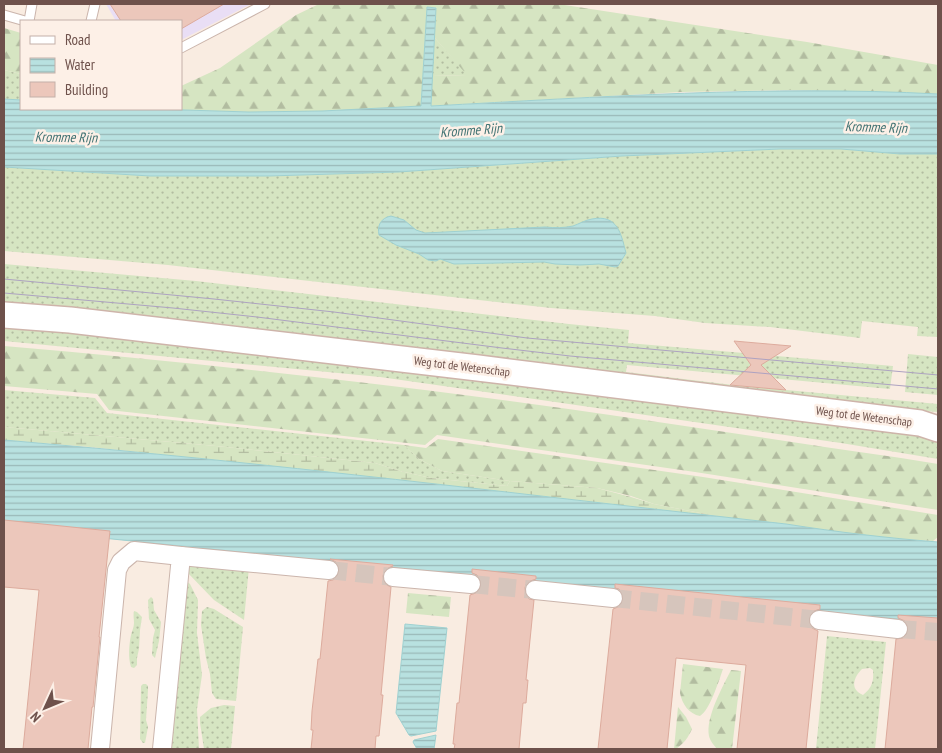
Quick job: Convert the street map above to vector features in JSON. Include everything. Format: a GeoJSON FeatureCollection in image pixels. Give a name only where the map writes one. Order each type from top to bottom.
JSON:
{"type":"FeatureCollection","features":[{"type":"Feature","properties":{"kind":"main road","name":"Weg tot de Wetenschap"},"geometry":{"type":"LineString","coordinates":[[4,315],[70,320],[497,370],[932,424]]}},
{"type":"Feature","properties":{"kind":"street"},"geometry":{"type":"LineString","coordinates":[[100,749],[117,570],[121,562],[134,551],[329,570]]}},
{"type":"Feature","properties":{"kind":"street"},"geometry":{"type":"LineString","coordinates":[[162,749],[182,556]]}},
{"type":"Feature","properties":{"kind":"street"},"geometry":{"type":"LineString","coordinates":[[393,577],[471,584]]}},
{"type":"Feature","properties":{"kind":"street"},"geometry":{"type":"LineString","coordinates":[[535,590],[613,598]]}},
{"type":"Feature","properties":{"kind":"street"},"geometry":{"type":"LineString","coordinates":[[819,620],[898,629]]}},
{"type":"Feature","properties":{"kind":"lane"},"geometry":{"type":"LineString","coordinates":[[27,20],[32,4]]}},
{"type":"Feature","properties":{"kind":"lane"},"geometry":{"type":"LineString","coordinates":[[91,20],[95,4]]}},
{"type":"Feature","properties":{"kind":"lane"},"geometry":{"type":"LineString","coordinates":[[182,47],[265,4]]}},
{"type":"Feature","properties":{"kind":"lane"},"geometry":{"type":"LineString","coordinates":[[4,15],[23,20]]}},
{"type":"Feature","properties":{"kind":"shaded area"},"geometry":{"type":"Polygon","coordinates":[[[106,4],[251,4],[182,39],[182,20],[115,20],[106,4]]]}},
{"type":"Feature","properties":{"kind":"green space"},"geometry":{"type":"Polygon","coordinates":[[[319,4],[558,4],[807,42],[938,65],[938,94],[791,90],[681,92],[431,106],[432,76],[467,75],[434,37],[436,8],[427,7],[421,106],[322,111],[249,112],[182,110],[182,86],[220,68],[296,15],[319,4]]]}},
{"type":"Feature","properties":{"kind":"green space"},"geometry":{"type":"Polygon","coordinates":[[[4,28],[20,33],[20,74],[4,70],[4,28]]]}},
{"type":"Feature","properties":{"kind":"green space"},"geometry":{"type":"Polygon","coordinates":[[[434,37],[468,75],[432,76],[434,37]]]}},
{"type":"Feature","properties":{"kind":"green space"},"geometry":{"type":"Polygon","coordinates":[[[4,70],[20,74],[20,100],[4,99],[4,70]]]}},
{"type":"Feature","properties":{"kind":"green space"},"geometry":{"type":"Polygon","coordinates":[[[780,149],[841,149],[900,154],[938,154],[938,337],[917,336],[918,327],[862,321],[860,338],[770,327],[705,323],[655,316],[551,308],[168,265],[4,251],[4,167],[150,176],[269,176],[399,172],[622,156],[780,149]]]}},
{"type":"Feature","properties":{"kind":"green space"},"geometry":{"type":"Polygon","coordinates":[[[4,264],[196,281],[629,330],[628,343],[893,366],[890,389],[627,365],[626,372],[733,385],[938,404],[938,412],[215,323],[4,305],[4,264]]]}},
{"type":"Feature","properties":{"kind":"green space"},"geometry":{"type":"Polygon","coordinates":[[[4,326],[338,359],[875,430],[938,439],[938,459],[841,443],[380,377],[4,341],[4,326]]]}},
{"type":"Feature","properties":{"kind":"green space"},"geometry":{"type":"Polygon","coordinates":[[[4,346],[246,369],[427,390],[590,412],[938,464],[938,510],[695,472],[437,435],[425,445],[109,410],[97,394],[4,386],[4,346]]]}},
{"type":"Feature","properties":{"kind":"green space"},"geometry":{"type":"Polygon","coordinates":[[[908,354],[938,357],[938,395],[905,392],[908,354]]]}},
{"type":"Feature","properties":{"kind":"green space"},"geometry":{"type":"Polygon","coordinates":[[[4,390],[95,398],[107,413],[404,445],[419,459],[442,471],[510,481],[507,486],[431,478],[375,463],[216,446],[4,427],[4,390]]]}},
{"type":"Feature","properties":{"kind":"green space"},"geometry":{"type":"Polygon","coordinates":[[[4,427],[216,446],[375,463],[431,478],[507,486],[510,481],[597,488],[654,504],[721,517],[90,447],[4,440],[4,427]]]}},
{"type":"Feature","properties":{"kind":"green space"},"geometry":{"type":"Polygon","coordinates":[[[438,439],[703,477],[938,515],[938,537],[933,541],[833,532],[786,524],[721,517],[654,504],[597,488],[510,481],[442,471],[419,459],[404,445],[426,448],[438,439]]]}},
{"type":"Feature","properties":{"kind":"green space"},"geometry":{"type":"Polygon","coordinates":[[[187,561],[249,567],[244,620],[214,600],[186,571],[187,561]]]}},
{"type":"Feature","properties":{"kind":"green space"},"geometry":{"type":"Polygon","coordinates":[[[185,580],[190,584],[198,600],[197,633],[202,675],[197,709],[199,749],[168,749],[185,580]]]}},
{"type":"Feature","properties":{"kind":"green space"},"geometry":{"type":"Polygon","coordinates":[[[408,593],[451,597],[449,617],[406,613],[408,593]]]}},
{"type":"Feature","properties":{"kind":"green space"},"geometry":{"type":"Polygon","coordinates":[[[151,597],[154,610],[161,622],[155,658],[152,655],[155,630],[149,619],[148,600],[151,597]]]}},
{"type":"Feature","properties":{"kind":"green space"},"geometry":{"type":"Polygon","coordinates":[[[207,607],[214,609],[243,627],[236,701],[216,699],[212,693],[201,625],[202,611],[207,607]]]}},
{"type":"Feature","properties":{"kind":"green space"},"geometry":{"type":"Polygon","coordinates":[[[134,611],[142,617],[137,665],[134,668],[131,667],[129,651],[134,624],[134,611]]]}},
{"type":"Feature","properties":{"kind":"green space"},"geometry":{"type":"Polygon","coordinates":[[[827,636],[886,642],[875,749],[816,749],[827,636]],[[870,668],[862,669],[855,679],[854,686],[856,690],[863,695],[873,681],[873,670],[870,668]]]}},
{"type":"Feature","properties":{"kind":"green space"},"geometry":{"type":"Polygon","coordinates":[[[683,664],[723,669],[711,701],[700,716],[689,711],[681,697],[683,664]]]}},
{"type":"Feature","properties":{"kind":"green space"},"geometry":{"type":"Polygon","coordinates":[[[731,670],[741,671],[732,749],[717,749],[711,741],[708,729],[712,711],[731,670]]]}},
{"type":"Feature","properties":{"kind":"green space"},"geometry":{"type":"Polygon","coordinates":[[[143,684],[148,686],[146,720],[148,727],[145,743],[140,739],[141,686],[143,684]]]}},
{"type":"Feature","properties":{"kind":"green space"},"geometry":{"type":"Polygon","coordinates":[[[224,705],[235,706],[231,749],[204,749],[200,717],[211,708],[224,705]]]}},
{"type":"Feature","properties":{"kind":"green space"},"geometry":{"type":"Polygon","coordinates":[[[678,707],[692,729],[684,742],[674,749],[678,707]]]}},
{"type":"Feature","properties":{"kind":"water","name":"Kromme Rijn"},"geometry":{"type":"Polygon","coordinates":[[[427,7],[436,8],[431,106],[748,91],[938,94],[938,154],[900,154],[841,149],[780,149],[622,156],[399,172],[269,176],[150,176],[4,167],[4,99],[20,100],[20,110],[182,110],[249,112],[322,111],[421,106],[427,7]]]}},
{"type":"Feature","properties":{"kind":"water"},"geometry":{"type":"Polygon","coordinates":[[[391,216],[404,220],[416,230],[425,233],[563,227],[601,218],[608,220],[617,227],[626,253],[618,266],[615,267],[599,264],[580,265],[544,262],[454,264],[440,259],[436,261],[428,260],[379,235],[381,222],[391,216]]]}},
{"type":"Feature","properties":{"kind":"water"},"geometry":{"type":"Polygon","coordinates":[[[4,440],[298,469],[938,542],[938,623],[4,528],[4,440]]]}},
{"type":"Feature","properties":{"kind":"water"},"geometry":{"type":"Polygon","coordinates":[[[405,624],[447,628],[436,731],[411,736],[396,713],[405,624]]]}},
{"type":"Feature","properties":{"kind":"water"},"geometry":{"type":"Polygon","coordinates":[[[436,735],[434,749],[417,749],[413,742],[414,740],[436,735]]]}},
{"type":"Feature","properties":{"kind":"building"},"geometry":{"type":"Polygon","coordinates":[[[110,4],[224,4],[182,28],[182,20],[120,20],[110,4]]]}},
{"type":"Feature","properties":{"kind":"building"},"geometry":{"type":"Polygon","coordinates":[[[734,341],[791,346],[761,365],[786,390],[730,385],[751,365],[734,341]]]}},
{"type":"Feature","properties":{"kind":"building"},"geometry":{"type":"Polygon","coordinates":[[[4,520],[110,531],[88,749],[23,749],[39,590],[4,587],[4,520]]]}},
{"type":"Feature","properties":{"kind":"building"},"geometry":{"type":"Polygon","coordinates":[[[330,559],[393,565],[385,571],[383,576],[384,582],[391,587],[379,736],[376,736],[375,749],[311,749],[312,711],[318,659],[320,659],[328,581],[337,577],[340,571],[336,562],[330,559]]]}},
{"type":"Feature","properties":{"kind":"building"},"geometry":{"type":"Polygon","coordinates":[[[472,569],[536,576],[536,579],[526,584],[525,588],[529,599],[534,600],[526,680],[528,680],[526,703],[523,703],[519,749],[454,749],[457,703],[459,703],[470,595],[476,593],[481,585],[480,579],[472,573],[472,569]]]}},
{"type":"Feature","properties":{"kind":"building"},"geometry":{"type":"Polygon","coordinates":[[[615,584],[820,605],[820,609],[811,613],[808,619],[812,628],[818,631],[806,749],[737,749],[746,665],[676,658],[667,749],[598,749],[613,609],[621,605],[623,600],[622,593],[619,589],[615,588],[615,584]]]}},
{"type":"Feature","properties":{"kind":"building"},"geometry":{"type":"Polygon","coordinates":[[[898,615],[938,618],[938,749],[885,749],[896,639],[903,638],[909,630],[905,621],[898,618],[898,615]]]}},
{"type":"Feature","properties":{"kind":"tunnel"},"geometry":{"type":"LineString","coordinates":[[329,570],[393,577]]}},
{"type":"Feature","properties":{"kind":"tunnel"},"geometry":{"type":"LineString","coordinates":[[471,584],[535,590]]}},
{"type":"Feature","properties":{"kind":"tunnel"},"geometry":{"type":"LineString","coordinates":[[613,598],[819,620]]}},
{"type":"Feature","properties":{"kind":"tunnel"},"geometry":{"type":"LineString","coordinates":[[898,629],[938,632]]}},
{"type":"Feature","properties":{"kind":"tram line"},"geometry":{"type":"LineString","coordinates":[[4,279],[334,312],[527,338],[938,375]]}},
{"type":"Feature","properties":{"kind":"tram line"},"geometry":{"type":"LineString","coordinates":[[4,293],[257,317],[570,356],[938,389]]}}]}
